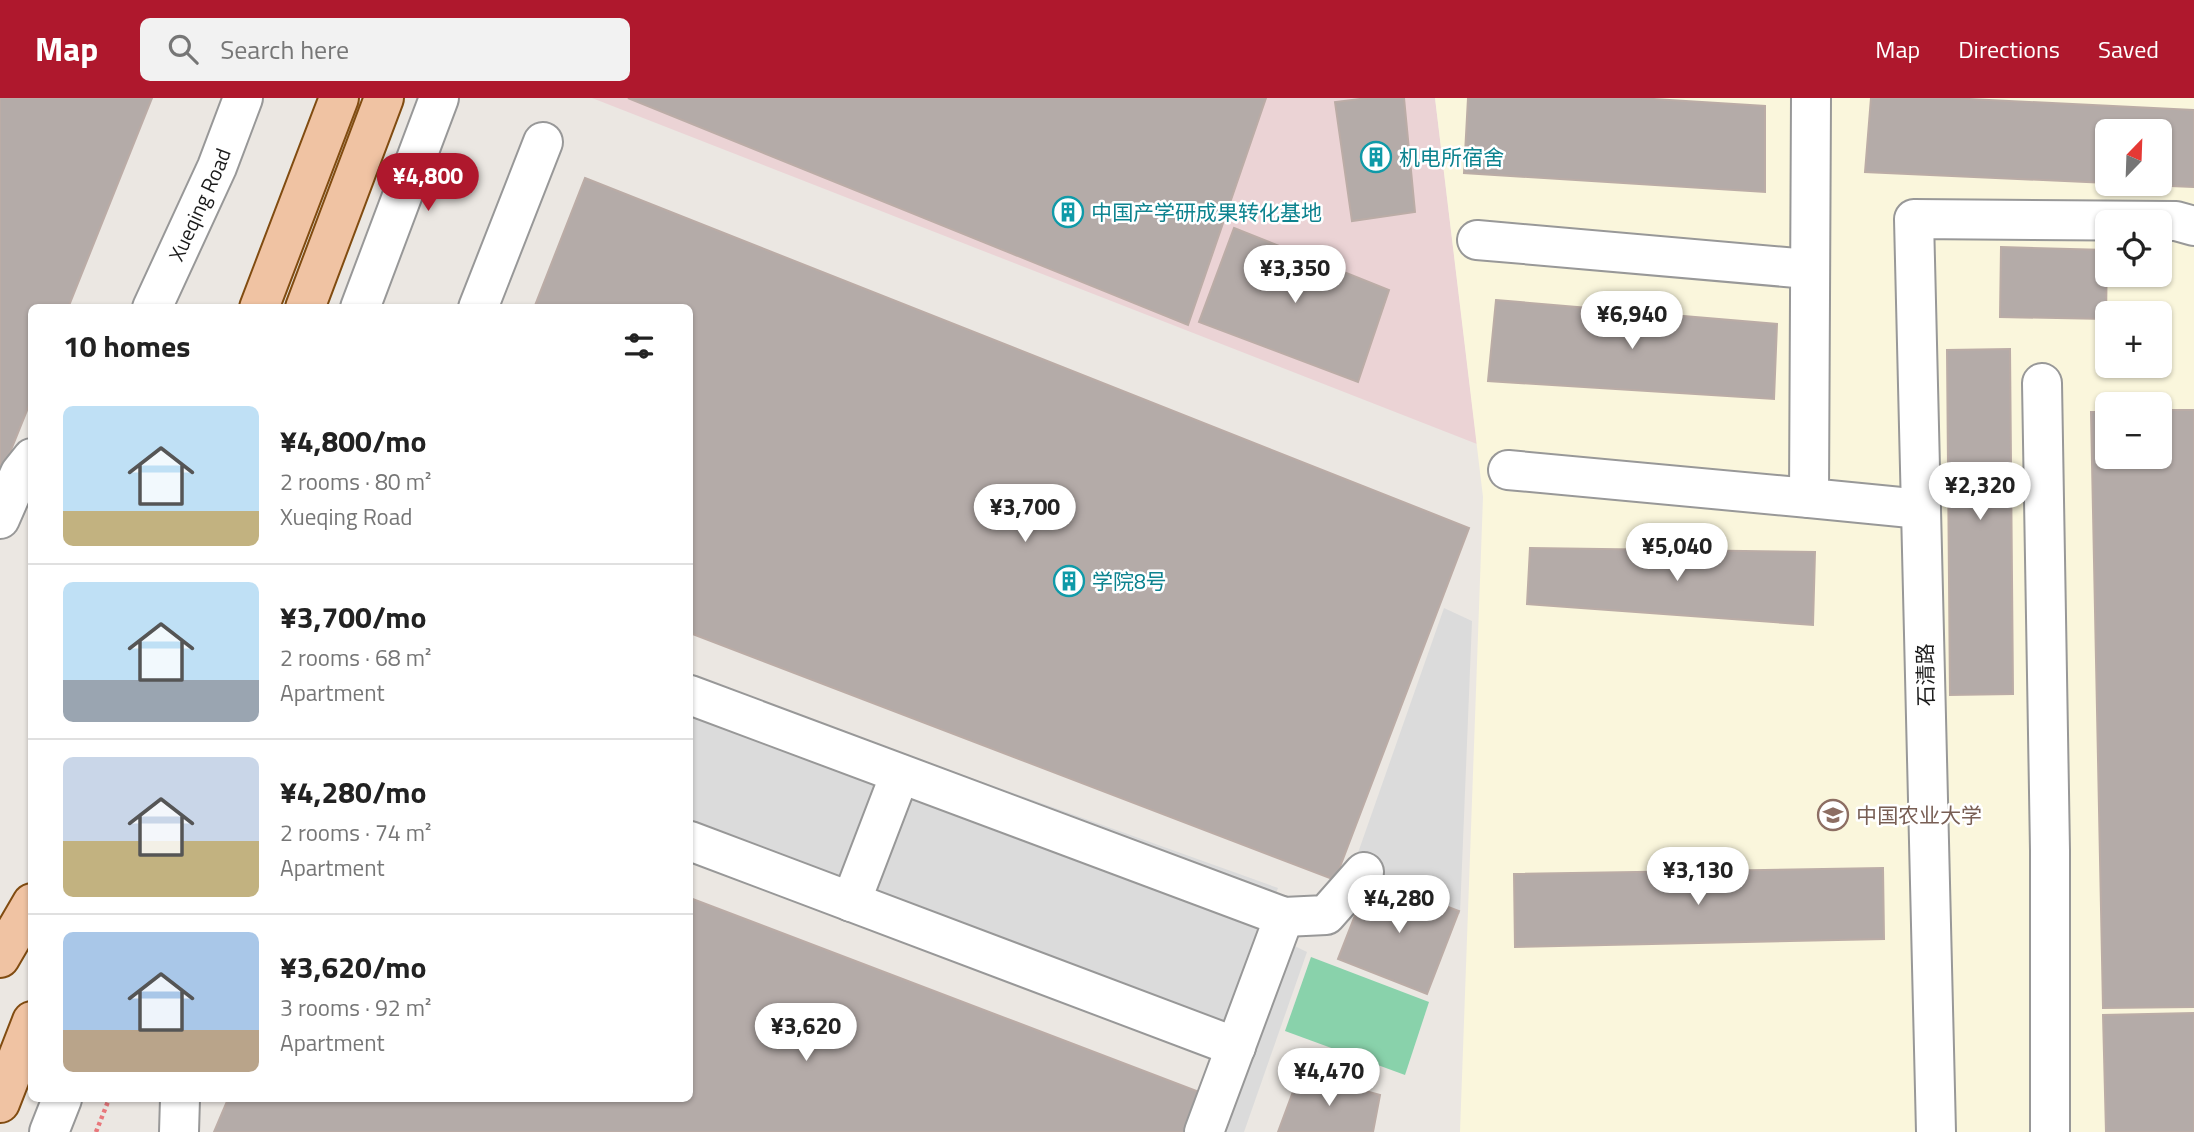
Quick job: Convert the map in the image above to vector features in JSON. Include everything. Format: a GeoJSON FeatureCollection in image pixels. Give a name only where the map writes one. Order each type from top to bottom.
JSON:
{"type":"FeatureCollection","features":[{"type":"Feature","properties":{"kind":"main road"},"geometry":{"type":"LineString","coordinates":[[261,304],[339,98]]}},
{"type":"Feature","properties":{"kind":"main road"},"geometry":{"type":"LineString","coordinates":[[307,304],[384,98]]}},
{"type":"Feature","properties":{"kind":"main road"},"geometry":{"type":"LineString","coordinates":[[0,958],[28,910]]}},
{"type":"Feature","properties":{"kind":"main road"},"geometry":{"type":"LineString","coordinates":[[0,1103],[28,1031]]}},
{"type":"Feature","properties":{"kind":"street","name":"Xueqing Road"},"geometry":{"type":"LineString","coordinates":[[154,304],[217,167],[243,98]]}},
{"type":"Feature","properties":{"kind":"street"},"geometry":{"type":"LineString","coordinates":[[362,304],[439,98]]}},
{"type":"Feature","properties":{"kind":"street"},"geometry":{"type":"LineString","coordinates":[[1809,498],[1808,269],[1811,98]]}},
{"type":"Feature","properties":{"kind":"street"},"geometry":{"type":"LineString","coordinates":[[480,304],[543,142]]}},
{"type":"Feature","properties":{"kind":"street","name":"石清路"},"geometry":{"type":"LineString","coordinates":[[1936,1132],[1914,219],[2176,221],[2194,226]]}},
{"type":"Feature","properties":{"kind":"street"},"geometry":{"type":"LineString","coordinates":[[1477,240],[1808,269]]}},
{"type":"Feature","properties":{"kind":"street"},"geometry":{"type":"LineString","coordinates":[[2042,383],[2050,850],[2050,1132]]}},
{"type":"Feature","properties":{"kind":"street"},"geometry":{"type":"LineString","coordinates":[[0,519],[20,473],[28,463]]}},
{"type":"Feature","properties":{"kind":"street"},"geometry":{"type":"LineString","coordinates":[[1508,470],[1921,509]]}},
{"type":"Feature","properties":{"kind":"street"},"geometry":{"type":"LineString","coordinates":[[693,696],[1284,917],[1326,915],[1364,872]]}},
{"type":"Feature","properties":{"kind":"street"},"geometry":{"type":"LineString","coordinates":[[852,902],[900,774]]}},
{"type":"Feature","properties":{"kind":"street"},"geometry":{"type":"LineString","coordinates":[[693,842],[1236,1046]]}},
{"type":"Feature","properties":{"kind":"street"},"geometry":{"type":"LineString","coordinates":[[1203,1132],[1284,917]]}},
{"type":"Feature","properties":{"kind":"street"},"geometry":{"type":"LineString","coordinates":[[49,1132],[61,1102]]}},
{"type":"Feature","properties":{"kind":"street"},"geometry":{"type":"LineString","coordinates":[[180,1102],[180,1132]]}},
{"type":"Feature","properties":{"kind":"path"},"geometry":{"type":"LineString","coordinates":[[96,1132],[107,1102]]}},
{"type":"Feature","properties":{"kind":"shaded area"},"geometry":{"type":"Polygon","coordinates":[[[592,98],[1435,98],[1477,444],[592,98]]]}},
{"type":"Feature","properties":{"kind":"shaded area","name":"中国农业大学"},"geometry":{"type":"Polygon","coordinates":[[[1435,98],[2194,98],[2194,1132],[1460,1132],[1483,497],[1435,98]]]}},
{"type":"Feature","properties":{"kind":"shaded area"},"geometry":{"type":"Polygon","coordinates":[[[1444,608],[1472,621],[1460,914],[1353,867],[1444,608]]]}},
{"type":"Feature","properties":{"kind":"shaded area"},"geometry":{"type":"Polygon","coordinates":[[[693,678],[1278,888],[1224,1037],[693,845],[693,678]]]}},
{"type":"Feature","properties":{"kind":"shaded area"},"geometry":{"type":"Polygon","coordinates":[[[1286,942],[1307,952],[1244,1132],[1215,1132],[1286,942]]]}},
{"type":"Feature","properties":{"kind":"green space"},"geometry":{"type":"Polygon","coordinates":[[[1311,957],[1429,1002],[1405,1075],[1285,1031],[1311,957]]]}},
{"type":"Feature","properties":{"kind":"building"},"geometry":{"type":"Polygon","coordinates":[[[0,98],[152,98],[70,304],[28,304],[28,408],[0,477],[0,98]]]}},
{"type":"Feature","properties":{"kind":"building","name":"中国产学研成果转化基地"},"geometry":{"type":"Polygon","coordinates":[[[628,98],[1266,98],[1188,325],[628,98]]]}},
{"type":"Feature","properties":{"kind":"building","name":"机电所宿舍"},"geometry":{"type":"Polygon","coordinates":[[[1404,98],[1415,212],[1352,221],[1335,102],[1404,98]]]}},
{"type":"Feature","properties":{"kind":"building"},"geometry":{"type":"Polygon","coordinates":[[[1468,98],[1638,98],[1765,106],[1765,192],[1464,173],[1468,98]]]}},
{"type":"Feature","properties":{"kind":"building"},"geometry":{"type":"Polygon","coordinates":[[[1871,98],[1949,98],[2194,110],[2194,187],[2172,186],[2172,119],[2095,119],[2095,182],[1865,172],[1871,98]]]}},
{"type":"Feature","properties":{"kind":"building","name":"学院8号"},"geometry":{"type":"Polygon","coordinates":[[[585,178],[1469,528],[1335,880],[693,634],[693,304],[536,304],[585,178]]]}},
{"type":"Feature","properties":{"kind":"building"},"geometry":{"type":"Polygon","coordinates":[[[1234,228],[1389,290],[1358,382],[1199,322],[1234,228]]]}},
{"type":"Feature","properties":{"kind":"building"},"geometry":{"type":"Polygon","coordinates":[[[2001,247],[2095,250],[2095,287],[2106,287],[2106,301],[2095,301],[2095,319],[2000,317],[2001,247]]]}},
{"type":"Feature","properties":{"kind":"building"},"geometry":{"type":"Polygon","coordinates":[[[1496,300],[1777,324],[1774,399],[1488,381],[1496,300]]]}},
{"type":"Feature","properties":{"kind":"building"},"geometry":{"type":"Polygon","coordinates":[[[2010,349],[2013,694],[1950,695],[1947,350],[2010,349]]]}},
{"type":"Feature","properties":{"kind":"building"},"geometry":{"type":"Polygon","coordinates":[[[2172,410],[2194,410],[2194,1007],[2103,1008],[2091,412],[2095,412],[2095,469],[2172,469],[2172,410]]]}},
{"type":"Feature","properties":{"kind":"building"},"geometry":{"type":"Polygon","coordinates":[[[1530,548],[1815,552],[1813,625],[1527,604],[1530,548]]]}},
{"type":"Feature","properties":{"kind":"building"},"geometry":{"type":"Polygon","coordinates":[[[1883,868],[1884,939],[1515,947],[1514,874],[1883,868]]]}},
{"type":"Feature","properties":{"kind":"building"},"geometry":{"type":"Polygon","coordinates":[[[1370,877],[1459,911],[1427,994],[1338,959],[1370,877]]]}},
{"type":"Feature","properties":{"kind":"building"},"geometry":{"type":"Polygon","coordinates":[[[693,899],[1202,1093],[1187,1132],[214,1132],[227,1102],[693,1102],[693,899]]]}},
{"type":"Feature","properties":{"kind":"building"},"geometry":{"type":"Polygon","coordinates":[[[2194,1013],[2194,1132],[2106,1132],[2103,1015],[2194,1013]]]}},
{"type":"Feature","properties":{"kind":"building"},"geometry":{"type":"Polygon","coordinates":[[[1300,1073],[1380,1095],[1373,1132],[1278,1132],[1300,1073]]]}},
{"type":"Feature","properties":{"kind":"place","name":"机电所宿舍"},"geometry":{"type":"Point","coordinates":[1376,157]}},
{"type":"Feature","properties":{"kind":"place","name":"中国产学研成果转化基地"},"geometry":{"type":"Point","coordinates":[1068,212]}},
{"type":"Feature","properties":{"kind":"place","name":"学院8号"},"geometry":{"type":"Point","coordinates":[1069,581]}},
{"type":"Feature","properties":{"kind":"place","name":"中国农业大学"},"geometry":{"type":"Point","coordinates":[1833,815]}}]}
